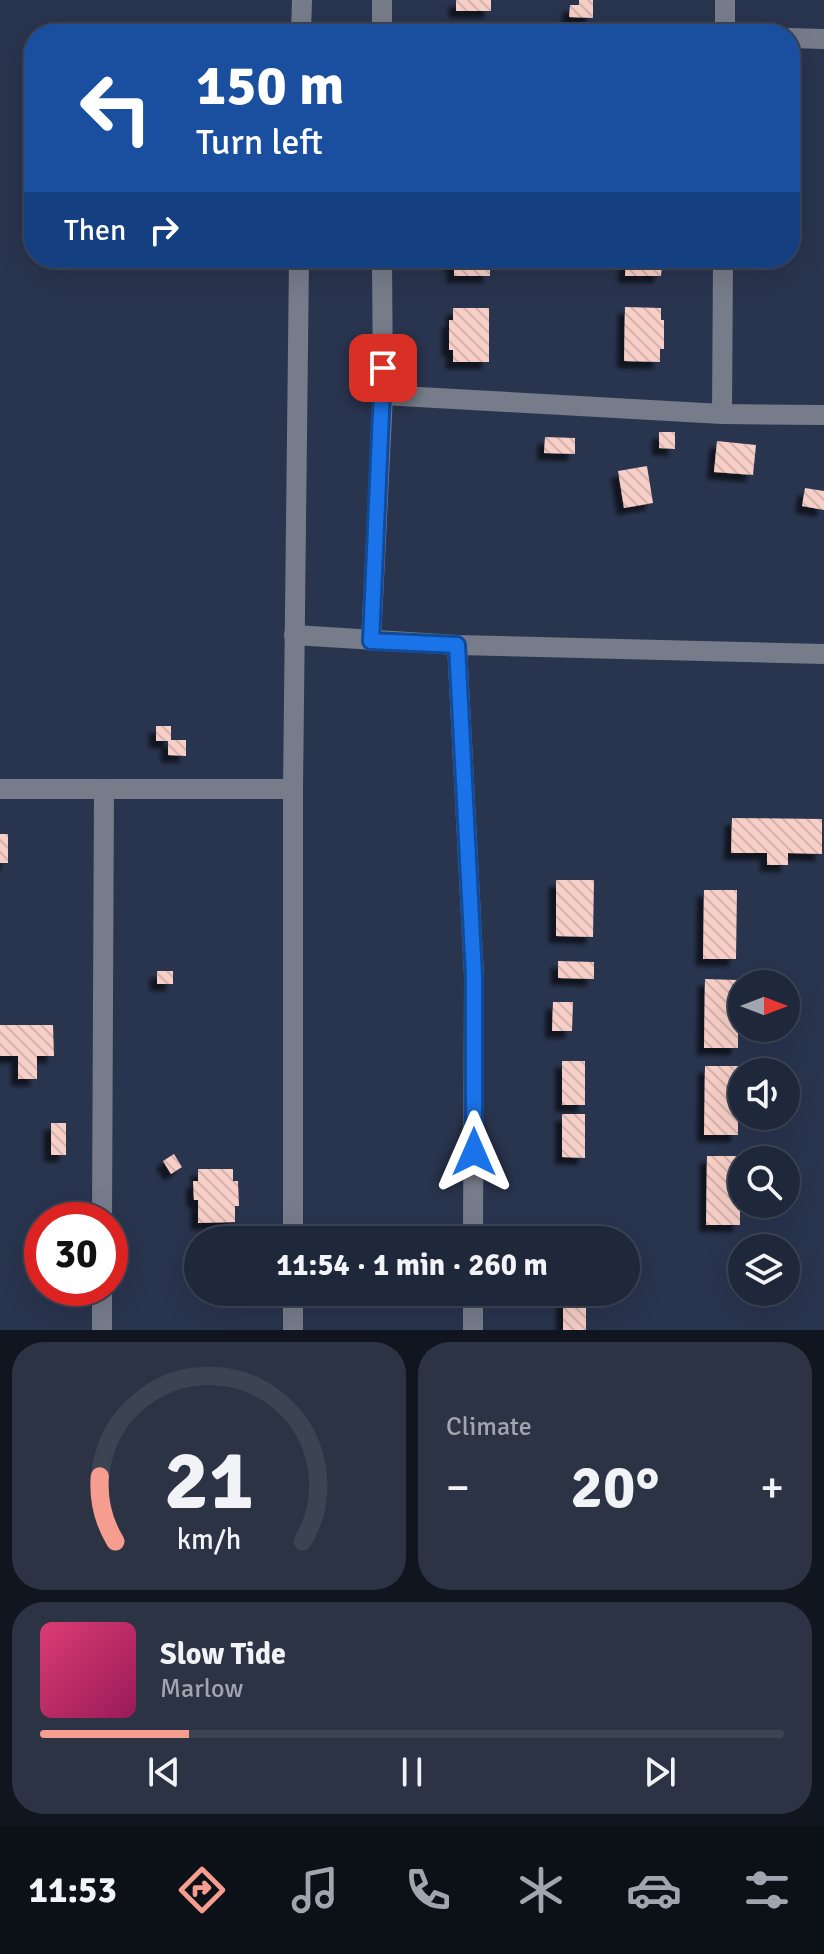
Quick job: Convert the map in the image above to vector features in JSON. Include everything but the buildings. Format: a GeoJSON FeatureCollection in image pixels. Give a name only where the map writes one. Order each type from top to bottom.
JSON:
{"type":"FeatureCollection","features":[{"type":"Feature","properties":{"kind":"street"},"geometry":{"type":"LineString","coordinates":[[301,24],[302,0]]}},
{"type":"Feature","properties":{"kind":"street"},"geometry":{"type":"LineString","coordinates":[[382,0],[382,24]]}},
{"type":"Feature","properties":{"kind":"street"},"geometry":{"type":"LineString","coordinates":[[725,0],[725,24]]}},
{"type":"Feature","properties":{"kind":"street"},"geometry":{"type":"LineString","coordinates":[[800,38],[824,39]]}},
{"type":"Feature","properties":{"kind":"street"},"geometry":{"type":"LineString","coordinates":[[293,1226],[293,789],[299,268]]}},
{"type":"Feature","properties":{"kind":"street"},"geometry":{"type":"LineString","coordinates":[[371,641],[383,395],[382,268]]}},
{"type":"Feature","properties":{"kind":"street"},"geometry":{"type":"LineString","coordinates":[[722,414],[723,268]]}},
{"type":"Feature","properties":{"kind":"street"},"geometry":{"type":"LineString","coordinates":[[383,395],[722,414],[824,415]]}},
{"type":"Feature","properties":{"kind":"street"},"geometry":{"type":"LineString","coordinates":[[294,635],[457,645],[824,654]]}},
{"type":"Feature","properties":{"kind":"street"},"geometry":{"type":"LineString","coordinates":[[457,645],[474,976],[473,1226]]}},
{"type":"Feature","properties":{"kind":"street"},"geometry":{"type":"LineString","coordinates":[[0,789],[293,789]]}},
{"type":"Feature","properties":{"kind":"street"},"geometry":{"type":"LineString","coordinates":[[102,1202],[104,789]]}},
{"type":"Feature","properties":{"kind":"street"},"geometry":{"type":"LineString","coordinates":[[102,1306],[102,1330]]}},
{"type":"Feature","properties":{"kind":"street"},"geometry":{"type":"LineString","coordinates":[[293,1306],[293,1330]]}},
{"type":"Feature","properties":{"kind":"street"},"geometry":{"type":"LineString","coordinates":[[473,1306],[473,1330]]}},
{"type":"Feature","properties":{"kind":"route"},"geometry":{"type":"LineString","coordinates":[[383,368],[371,641],[457,645],[474,976],[474,1152]]}}]}
